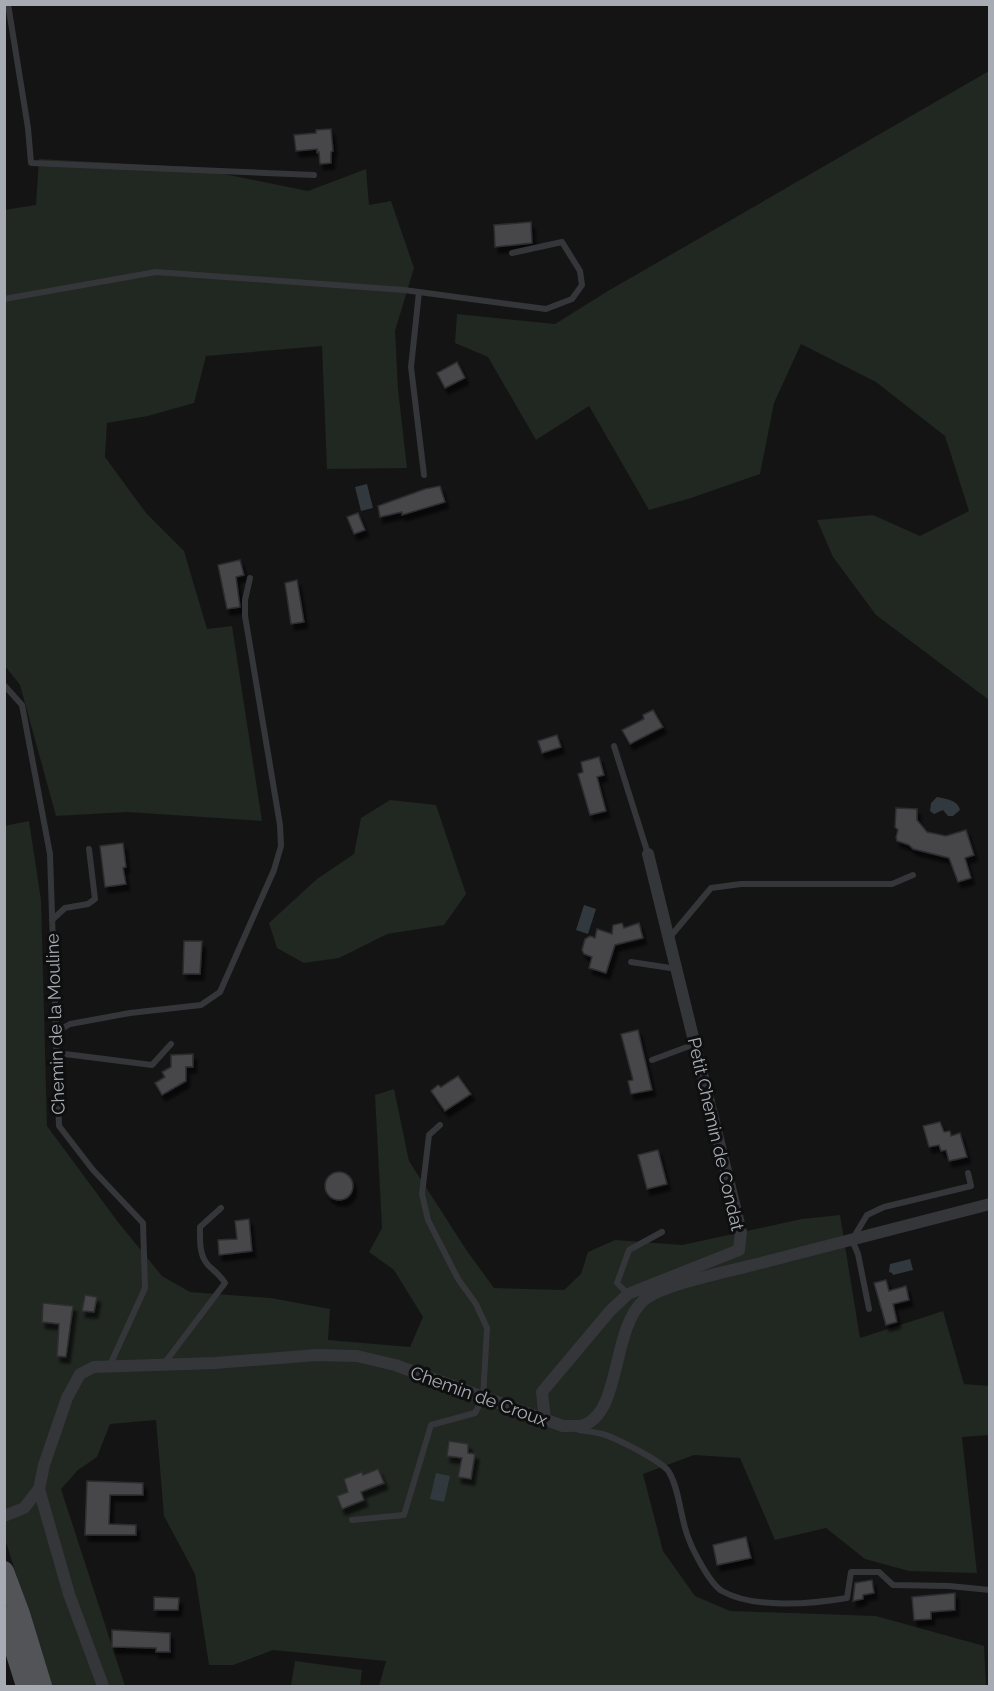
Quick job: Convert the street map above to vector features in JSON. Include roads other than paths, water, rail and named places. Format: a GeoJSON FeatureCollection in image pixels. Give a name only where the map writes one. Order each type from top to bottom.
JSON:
{"type":"FeatureCollection","features":[{"type":"Feature","properties":{"kind":"main road"},"geometry":{"type":"LineString","coordinates":[[4,1571],[42,1686]]}},
{"type":"Feature","properties":{"kind":"main road"},"geometry":{"type":"LineString","coordinates":[[4,1616],[26,1686]]}},
{"type":"Feature","properties":{"kind":"street","name":"Petit Chemin de Condat"},"geometry":{"type":"LineString","coordinates":[[545,1420],[542,1392],[610,1311],[628,1294],[739,1250],[741,1232],[648,854]]}},
{"type":"Feature","properties":{"kind":"street","name":"Chemin de Croux"},"geometry":{"type":"LineString","coordinates":[[39,1489],[44,1465],[67,1398],[80,1374],[94,1367],[357,1356],[395,1365],[563,1426],[586,1424],[602,1411],[631,1317],[645,1299],[678,1285],[990,1204]]}},
{"type":"Feature","properties":{"kind":"street"},"geometry":{"type":"LineString","coordinates":[[4,1516],[24,1508],[39,1489]]}},
{"type":"Feature","properties":{"kind":"street"},"geometry":{"type":"LineString","coordinates":[[39,1489],[69,1594],[103,1686]]}},
{"type":"Feature","properties":{"kind":"lane"},"geometry":{"type":"LineString","coordinates":[[8,4],[28,128],[31,163],[314,175]]}},
{"type":"Feature","properties":{"kind":"lane"},"geometry":{"type":"LineString","coordinates":[[4,299],[156,272],[418,292],[546,309],[572,299],[582,285],[580,271],[562,242],[512,253]]}},
{"type":"Feature","properties":{"kind":"lane"},"geometry":{"type":"LineString","coordinates":[[418,292],[411,367],[424,475]]}},
{"type":"Feature","properties":{"kind":"lane"},"geometry":{"type":"LineString","coordinates":[[56,1032],[70,1024],[130,1013],[201,1005],[220,992],[274,870],[281,846],[280,825],[245,615],[245,600],[250,578]]}},
{"type":"Feature","properties":{"kind":"lane","name":"Chemin de la Mouline"},"geometry":{"type":"LineString","coordinates":[[4,685],[21,705],[50,854],[58,1126],[93,1170],[143,1223],[146,1288],[110,1367]]}},
{"type":"Feature","properties":{"kind":"lane"},"geometry":{"type":"LineString","coordinates":[[614,746],[648,854]]}},
{"type":"Feature","properties":{"kind":"lane"},"geometry":{"type":"LineString","coordinates":[[52,920],[65,908],[88,904],[95,899],[89,849]]}},
{"type":"Feature","properties":{"kind":"lane"},"geometry":{"type":"LineString","coordinates":[[669,938],[711,888],[741,884],[892,884],[914,875]]}},
{"type":"Feature","properties":{"kind":"lane"},"geometry":{"type":"LineString","coordinates":[[631,962],[677,969]]}},
{"type":"Feature","properties":{"kind":"lane"},"geometry":{"type":"LineString","coordinates":[[652,1060],[695,1043]]}},
{"type":"Feature","properties":{"kind":"lane"},"geometry":{"type":"LineString","coordinates":[[57,1053],[152,1065],[171,1044]]}},
{"type":"Feature","properties":{"kind":"lane"},"geometry":{"type":"LineString","coordinates":[[352,1520],[404,1515],[431,1425],[475,1413],[483,1398],[487,1328],[476,1304],[458,1279],[441,1248],[428,1220],[422,1194],[429,1135],[440,1125]]}},
{"type":"Feature","properties":{"kind":"lane"},"geometry":{"type":"LineString","coordinates":[[869,1309],[858,1254],[852,1240],[867,1215],[884,1207],[971,1186],[968,1173]]}},
{"type":"Feature","properties":{"kind":"lane"},"geometry":{"type":"LineString","coordinates":[[163,1365],[225,1283],[220,1275],[206,1264],[200,1247],[200,1227],[221,1208]]}},
{"type":"Feature","properties":{"kind":"lane"},"geometry":{"type":"LineString","coordinates":[[628,1294],[617,1283],[629,1250],[662,1232]]}},
{"type":"Feature","properties":{"kind":"lane"},"geometry":{"type":"LineString","coordinates":[[563,1426],[603,1434],[644,1454],[668,1470],[679,1501],[687,1535],[699,1562],[720,1590],[750,1602],[823,1602],[847,1598],[851,1572],[879,1572],[893,1585],[950,1586],[990,1590]]}}]}
